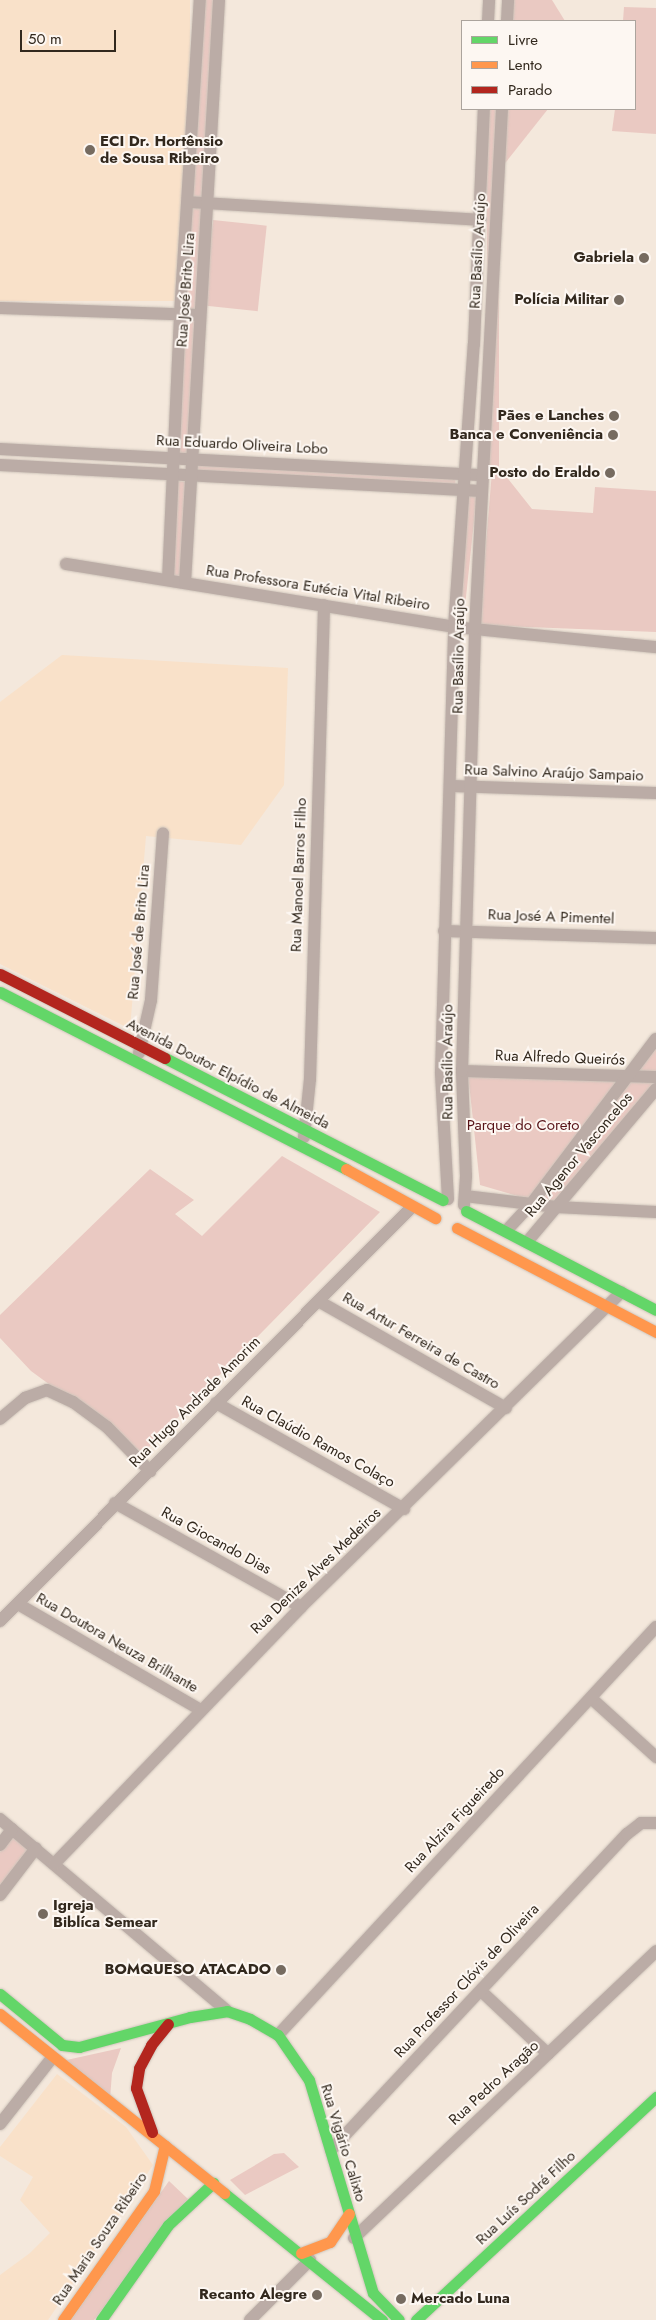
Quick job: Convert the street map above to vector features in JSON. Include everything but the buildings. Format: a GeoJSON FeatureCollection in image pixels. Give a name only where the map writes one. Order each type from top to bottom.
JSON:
{"type":"FeatureCollection","features":[{"type":"Feature","properties":{"kind":"main road","name":"Avenida Doutor Elpídio de Almeida"},"geometry":{"type":"LineString","coordinates":[[0,974],[305,1131],[445,1200]]}},
{"type":"Feature","properties":{"kind":"main road","name":"Avenida Doutor Elpídio de Almeida"},"geometry":{"type":"LineString","coordinates":[[0,992],[134,1062],[301,1145],[435,1218]]}},
{"type":"Feature","properties":{"kind":"main road"},"geometry":{"type":"LineString","coordinates":[[656,1310],[506,1231],[456,1199],[445,1200],[438,1205],[435,1218],[444,1228],[457,1228],[656,1332]]}},
{"type":"Feature","properties":{"kind":"main road"},"geometry":{"type":"LineString","coordinates":[[457,1228],[465,1220],[465,1204]]}},
{"type":"Feature","properties":{"kind":"main road","name":"Rua Vigário Calixto"},"geometry":{"type":"LineString","coordinates":[[0,1994],[62,2045],[79,2047],[190,2017],[228,2011],[250,2019],[278,2035],[309,2080],[331,2150],[354,2238],[372,2293],[399,2320]]}},
{"type":"Feature","properties":{"kind":"main road"},"geometry":{"type":"LineString","coordinates":[[0,2014],[52,2058],[154,2136],[381,2320]]}},
{"type":"Feature","properties":{"kind":"main road"},"geometry":{"type":"LineString","coordinates":[[154,2136],[141,2109],[136,2088],[139,2068],[151,2045],[168,2024]]}},
{"type":"Feature","properties":{"kind":"main road","name":"Rua Luís Sodré Filho"},"geometry":{"type":"LineString","coordinates":[[416,2320],[656,2097]]}},
{"type":"Feature","properties":{"kind":"main road","name":"Rua Maria Souza Ribeiro"},"geometry":{"type":"LineString","coordinates":[[63,2320],[154,2191],[165,2145]]}},
{"type":"Feature","properties":{"kind":"main road"},"geometry":{"type":"LineString","coordinates":[[101,2320],[168,2225],[213,2183]]}},
{"type":"Feature","properties":{"kind":"main road"},"geometry":{"type":"LineString","coordinates":[[305,2257],[330,2242],[349,2214]]}},
{"type":"Feature","properties":{"kind":"street","name":"Rua José Brito Lira"},"geometry":{"type":"LineString","coordinates":[[168,580],[176,458],[180,314],[200,0]]}},
{"type":"Feature","properties":{"kind":"street","name":"Rua José Brito Lira"},"geometry":{"type":"LineString","coordinates":[[185,582],[200,315],[209,203],[219,0]]}},
{"type":"Feature","properties":{"kind":"street"},"geometry":{"type":"LineString","coordinates":[[488,20],[489,0]]}},
{"type":"Feature","properties":{"kind":"street"},"geometry":{"type":"LineString","coordinates":[[506,20],[508,0]]}},
{"type":"Feature","properties":{"kind":"street","name":"Rua Basílio Araújo"},"geometry":{"type":"LineString","coordinates":[[445,1200],[441,1072],[444,930],[451,786],[454,627],[480,220],[484,110]]}},
{"type":"Feature","properties":{"kind":"street","name":"Rua Basílio Araújo"},"geometry":{"type":"LineString","coordinates":[[465,1204],[462,1071],[468,930],[476,629],[481,491],[502,110]]}},
{"type":"Feature","properties":{"kind":"street"},"geometry":{"type":"LineString","coordinates":[[188,202],[480,220]]}},
{"type":"Feature","properties":{"kind":"street"},"geometry":{"type":"LineString","coordinates":[[0,308],[200,315]]}},
{"type":"Feature","properties":{"kind":"street","name":"Rua Eduardo Oliveira Lobo"},"geometry":{"type":"LineString","coordinates":[[0,449],[483,475]]}},
{"type":"Feature","properties":{"kind":"street"},"geometry":{"type":"LineString","coordinates":[[0,465],[481,491]]}},
{"type":"Feature","properties":{"kind":"street","name":"Rua Professora Eutécia Vital Ribeiro"},"geometry":{"type":"LineString","coordinates":[[66,564],[454,627],[656,647]]}},
{"type":"Feature","properties":{"kind":"street","name":"Rua Manoel Barros Filho"},"geometry":{"type":"LineString","coordinates":[[301,1145],[305,1131],[324,605]]}},
{"type":"Feature","properties":{"kind":"street","name":"Rua Salvino Araújo Sampaio"},"geometry":{"type":"LineString","coordinates":[[451,786],[656,793]]}},
{"type":"Feature","properties":{"kind":"street","name":"Rua José de Brito Lira"},"geometry":{"type":"LineString","coordinates":[[134,1062],[142,1046],[151,1000],[163,832]]}},
{"type":"Feature","properties":{"kind":"street","name":"Rua José A Pimentel"},"geometry":{"type":"LineString","coordinates":[[444,930],[656,938]]}},
{"type":"Feature","properties":{"kind":"street","name":"Rua Agenor Vasconcelos"},"geometry":{"type":"LineString","coordinates":[[506,1231],[531,1204],[630,1076],[656,1039]]}},
{"type":"Feature","properties":{"kind":"street","name":"Rua Alfredo Queirós"},"geometry":{"type":"LineString","coordinates":[[462,1071],[656,1078]]}},
{"type":"Feature","properties":{"kind":"street","name":"Rua Agenor Vasconcelos"},"geometry":{"type":"LineString","coordinates":[[527,1242],[656,1089]]}},
{"type":"Feature","properties":{"kind":"street"},"geometry":{"type":"LineString","coordinates":[[465,1204],[531,1204],[656,1212]]}},
{"type":"Feature","properties":{"kind":"street","name":"Rua Hugo Andrade Amorim"},"geometry":{"type":"LineString","coordinates":[[0,1621],[216,1403],[320,1302],[412,1206]]}},
{"type":"Feature","properties":{"kind":"street","name":"Rua Denize Alves Medeiros"},"geometry":{"type":"LineString","coordinates":[[54,1864],[301,1607],[404,1509],[621,1292]]}},
{"type":"Feature","properties":{"kind":"street","name":"Rua Artur Ferreira de Castro"},"geometry":{"type":"LineString","coordinates":[[320,1302],[506,1408]]}},
{"type":"Feature","properties":{"kind":"street"},"geometry":{"type":"LineString","coordinates":[[0,1419],[26,1398],[48,1390],[74,1402],[107,1427],[150,1471]]}},
{"type":"Feature","properties":{"kind":"street","name":"Rua Claúdio Ramos Colaço"},"geometry":{"type":"LineString","coordinates":[[216,1403],[404,1509]]}},
{"type":"Feature","properties":{"kind":"street","name":"Rua Giocando Dias"},"geometry":{"type":"LineString","coordinates":[[116,1503],[301,1607]]}},
{"type":"Feature","properties":{"kind":"street","name":"Rua Doutora Neuza Brilhante"},"geometry":{"type":"LineString","coordinates":[[18,1604],[201,1710]]}},
{"type":"Feature","properties":{"kind":"street","name":"Rua Alzira Figueiredo"},"geometry":{"type":"LineString","coordinates":[[278,2035],[656,1627]]}},
{"type":"Feature","properties":{"kind":"street"},"geometry":{"type":"LineString","coordinates":[[591,1698],[656,1756]]}},
{"type":"Feature","properties":{"kind":"street"},"geometry":{"type":"LineString","coordinates":[[0,1819],[228,2011]]}},
{"type":"Feature","properties":{"kind":"street","name":"Rua Professor Clóvis de Oliveira"},"geometry":{"type":"LineString","coordinates":[[331,2150],[627,1834],[642,1822],[656,1823]]}},
{"type":"Feature","properties":{"kind":"street"},"geometry":{"type":"LineString","coordinates":[[0,1845],[12,1829]]}},
{"type":"Feature","properties":{"kind":"street"},"geometry":{"type":"LineString","coordinates":[[0,1895],[36,1848]]}},
{"type":"Feature","properties":{"kind":"street","name":"Rua Pedro Aragão"},"geometry":{"type":"LineString","coordinates":[[354,2238],[656,1951]]}},
{"type":"Feature","properties":{"kind":"street"},"geometry":{"type":"LineString","coordinates":[[481,1991],[548,2054]]}},
{"type":"Feature","properties":{"kind":"street"},"geometry":{"type":"LineString","coordinates":[[0,2124],[52,2058]]}},
{"type":"Feature","properties":{"kind":"street"},"geometry":{"type":"LineString","coordinates":[[250,2320],[305,2257]]}},
{"type":"Feature","properties":{"kind":"shaded area","name":"ECI Dr. Hortênsio de Sousa Ribeiro"},"geometry":{"type":"Polygon","coordinates":[[[0,0],[190,0],[190,301],[0,301],[0,0]]]}},
{"type":"Feature","properties":{"kind":"shaded area"},"geometry":{"type":"Polygon","coordinates":[[[62,655],[288,668],[284,785],[241,845],[146,836],[130,1029],[0,964],[0,702],[62,655]]]}},
{"type":"Feature","properties":{"kind":"shaded area"},"geometry":{"type":"Polygon","coordinates":[[[57,2074],[126,2127],[153,2165],[48,2320],[0,2320],[0,2275],[30,2253],[50,2233],[20,2200],[33,2177],[0,2156],[0,2147],[57,2074]]]}},
{"type":"Feature","properties":{"kind":"green space"},"geometry":{"type":"Polygon","coordinates":[[[204,0],[217,0],[207,199],[191,198],[204,0]]]}},
{"type":"Feature","properties":{"kind":"green space"},"geometry":{"type":"Polygon","coordinates":[[[512,0],[552,0],[564,20],[510,20],[512,0]]]}},
{"type":"Feature","properties":{"kind":"green space"},"geometry":{"type":"Polygon","coordinates":[[[624,7],[656,8],[656,134],[612,131],[615,110],[636,110],[636,20],[623,20],[624,7]]]}},
{"type":"Feature","properties":{"kind":"green space"},"geometry":{"type":"Polygon","coordinates":[[[487,110],[499,110],[499,472],[487,472],[487,110]]]}},
{"type":"Feature","properties":{"kind":"green space"},"geometry":{"type":"Polygon","coordinates":[[[506,110],[547,110],[502,167],[506,110]]]}},
{"type":"Feature","properties":{"kind":"green space"},"geometry":{"type":"Polygon","coordinates":[[[191,206],[205,206],[197,312],[181,311],[191,206]]]}},
{"type":"Feature","properties":{"kind":"green space"},"geometry":{"type":"Polygon","coordinates":[[[213,220],[267,226],[258,311],[204,306],[213,220]]]}},
{"type":"Feature","properties":{"kind":"green space"},"geometry":{"type":"Polygon","coordinates":[[[183,318],[197,319],[191,454],[179,454],[183,318]]]}},
{"type":"Feature","properties":{"kind":"green space"},"geometry":{"type":"Polygon","coordinates":[[[493,460],[532,509],[593,513],[595,487],[656,491],[656,632],[479,625],[493,460]]]}},
{"type":"Feature","properties":{"kind":"green space"},"geometry":{"type":"Polygon","coordinates":[[[195,462],[456,476],[455,487],[194,473],[195,462]]]}},
{"type":"Feature","properties":{"kind":"green space"},"geometry":{"type":"Polygon","coordinates":[[[178,481],[185,482],[180,577],[171,576],[178,481]]]}},
{"type":"Feature","properties":{"kind":"green space"},"geometry":{"type":"Polygon","coordinates":[[[467,492],[477,493],[463,624],[453,623],[467,492]]]}},
{"type":"Feature","properties":{"kind":"green space"},"geometry":{"type":"Polygon","coordinates":[[[656,1047],[656,1073],[639,1070],[656,1047]]]}},
{"type":"Feature","properties":{"kind":"green space","name":"Parque do Coreto"},"geometry":{"type":"Polygon","coordinates":[[[468,1074],[616,1082],[528,1199],[480,1185],[468,1074]]]}},
{"type":"Feature","properties":{"kind":"green space"},"geometry":{"type":"Polygon","coordinates":[[[630,1081],[655,1082],[557,1204],[543,1199],[630,1081]]]}},
{"type":"Feature","properties":{"kind":"green space"},"geometry":{"type":"Polygon","coordinates":[[[282,1156],[380,1212],[143,1453],[31,1371],[0,1338],[0,1315],[150,1169],[194,1200],[175,1214],[202,1236],[282,1156]]]}},
{"type":"Feature","properties":{"kind":"green space"},"geometry":{"type":"Polygon","coordinates":[[[14,1835],[32,1849],[0,1890],[0,1852],[14,1835]]]}},
{"type":"Feature","properties":{"kind":"green space"},"geometry":{"type":"Polygon","coordinates":[[[121,2048],[112,2073],[110,2099],[62,2061],[121,2048]]]}},
{"type":"Feature","properties":{"kind":"green space"},"geometry":{"type":"Polygon","coordinates":[[[284,2153],[299,2167],[245,2195],[230,2180],[274,2154],[284,2153]]]}},
{"type":"Feature","properties":{"kind":"green space"},"geometry":{"type":"Polygon","coordinates":[[[169,2181],[188,2199],[94,2320],[71,2320],[169,2181]]]}},
{"type":"Feature","properties":{"kind":"traffic: fast"},"geometry":{"type":"LineString","coordinates":[[0,992],[346,1169]]}},
{"type":"Feature","properties":{"kind":"traffic: fast"},"geometry":{"type":"LineString","coordinates":[[165,1058],[443,1200]]}},
{"type":"Feature","properties":{"kind":"traffic: fast"},"geometry":{"type":"LineString","coordinates":[[466,1211],[656,1310]]}},
{"type":"Feature","properties":{"kind":"traffic: fast"},"geometry":{"type":"LineString","coordinates":[[0,1994],[62,2045],[79,2047],[190,2017],[227,2011],[250,2019],[278,2035],[309,2080],[373,2293],[399,2320]]}},
{"type":"Feature","properties":{"kind":"traffic: fast"},"geometry":{"type":"LineString","coordinates":[[416,2320],[656,2097]]}},
{"type":"Feature","properties":{"kind":"traffic: fast"},"geometry":{"type":"LineString","coordinates":[[101,2320],[168,2225],[213,2183]]}},
{"type":"Feature","properties":{"kind":"traffic: fast"},"geometry":{"type":"LineString","coordinates":[[224,2193],[382,2320]]}},
{"type":"Feature","properties":{"kind":"traffic: slow"},"geometry":{"type":"LineString","coordinates":[[346,1169],[435,1218]]}},
{"type":"Feature","properties":{"kind":"traffic: slow"},"geometry":{"type":"LineString","coordinates":[[457,1228],[656,1332]]}},
{"type":"Feature","properties":{"kind":"traffic: slow"},"geometry":{"type":"LineString","coordinates":[[0,2014],[224,2193]]}},
{"type":"Feature","properties":{"kind":"traffic: slow"},"geometry":{"type":"LineString","coordinates":[[63,2320],[154,2191],[165,2145]]}},
{"type":"Feature","properties":{"kind":"traffic: slow"},"geometry":{"type":"LineString","coordinates":[[301,2253],[330,2242],[349,2214]]}},
{"type":"Feature","properties":{"kind":"traffic: jam"},"geometry":{"type":"LineString","coordinates":[[0,974],[165,1058]]}},
{"type":"Feature","properties":{"kind":"traffic: jam"},"geometry":{"type":"LineString","coordinates":[[152,2132],[136,2088],[139,2068],[151,2045],[168,2024]]}},
{"type":"Feature","properties":{"kind":"place","name":"ECI Dr. Hortênsio de Sousa Ribeiro"},"geometry":{"type":"Point","coordinates":[90,150]}},
{"type":"Feature","properties":{"kind":"place","name":"Gabriela"},"geometry":{"type":"Point","coordinates":[644,258]}},
{"type":"Feature","properties":{"kind":"place","name":"Polícia Militar"},"geometry":{"type":"Point","coordinates":[619,300]}},
{"type":"Feature","properties":{"kind":"place","name":"Pães e Lanches"},"geometry":{"type":"Point","coordinates":[614,416]}},
{"type":"Feature","properties":{"kind":"place","name":"Banca e Conveniência"},"geometry":{"type":"Point","coordinates":[613,435]}},
{"type":"Feature","properties":{"kind":"place","name":"Posto do Eraldo"},"geometry":{"type":"Point","coordinates":[610,473]}},
{"type":"Feature","properties":{"kind":"place","name":"Igreja Biblíca Semear"},"geometry":{"type":"Point","coordinates":[43,1914]}},
{"type":"Feature","properties":{"kind":"place","name":"BOMQUESO ATACADO"},"geometry":{"type":"Point","coordinates":[281,1970]}},
{"type":"Feature","properties":{"kind":"place","name":"Recanto Alegre"},"geometry":{"type":"Point","coordinates":[317,2295]}},
{"type":"Feature","properties":{"kind":"place","name":"Mercado Luna"},"geometry":{"type":"Point","coordinates":[401,2299]}}]}
